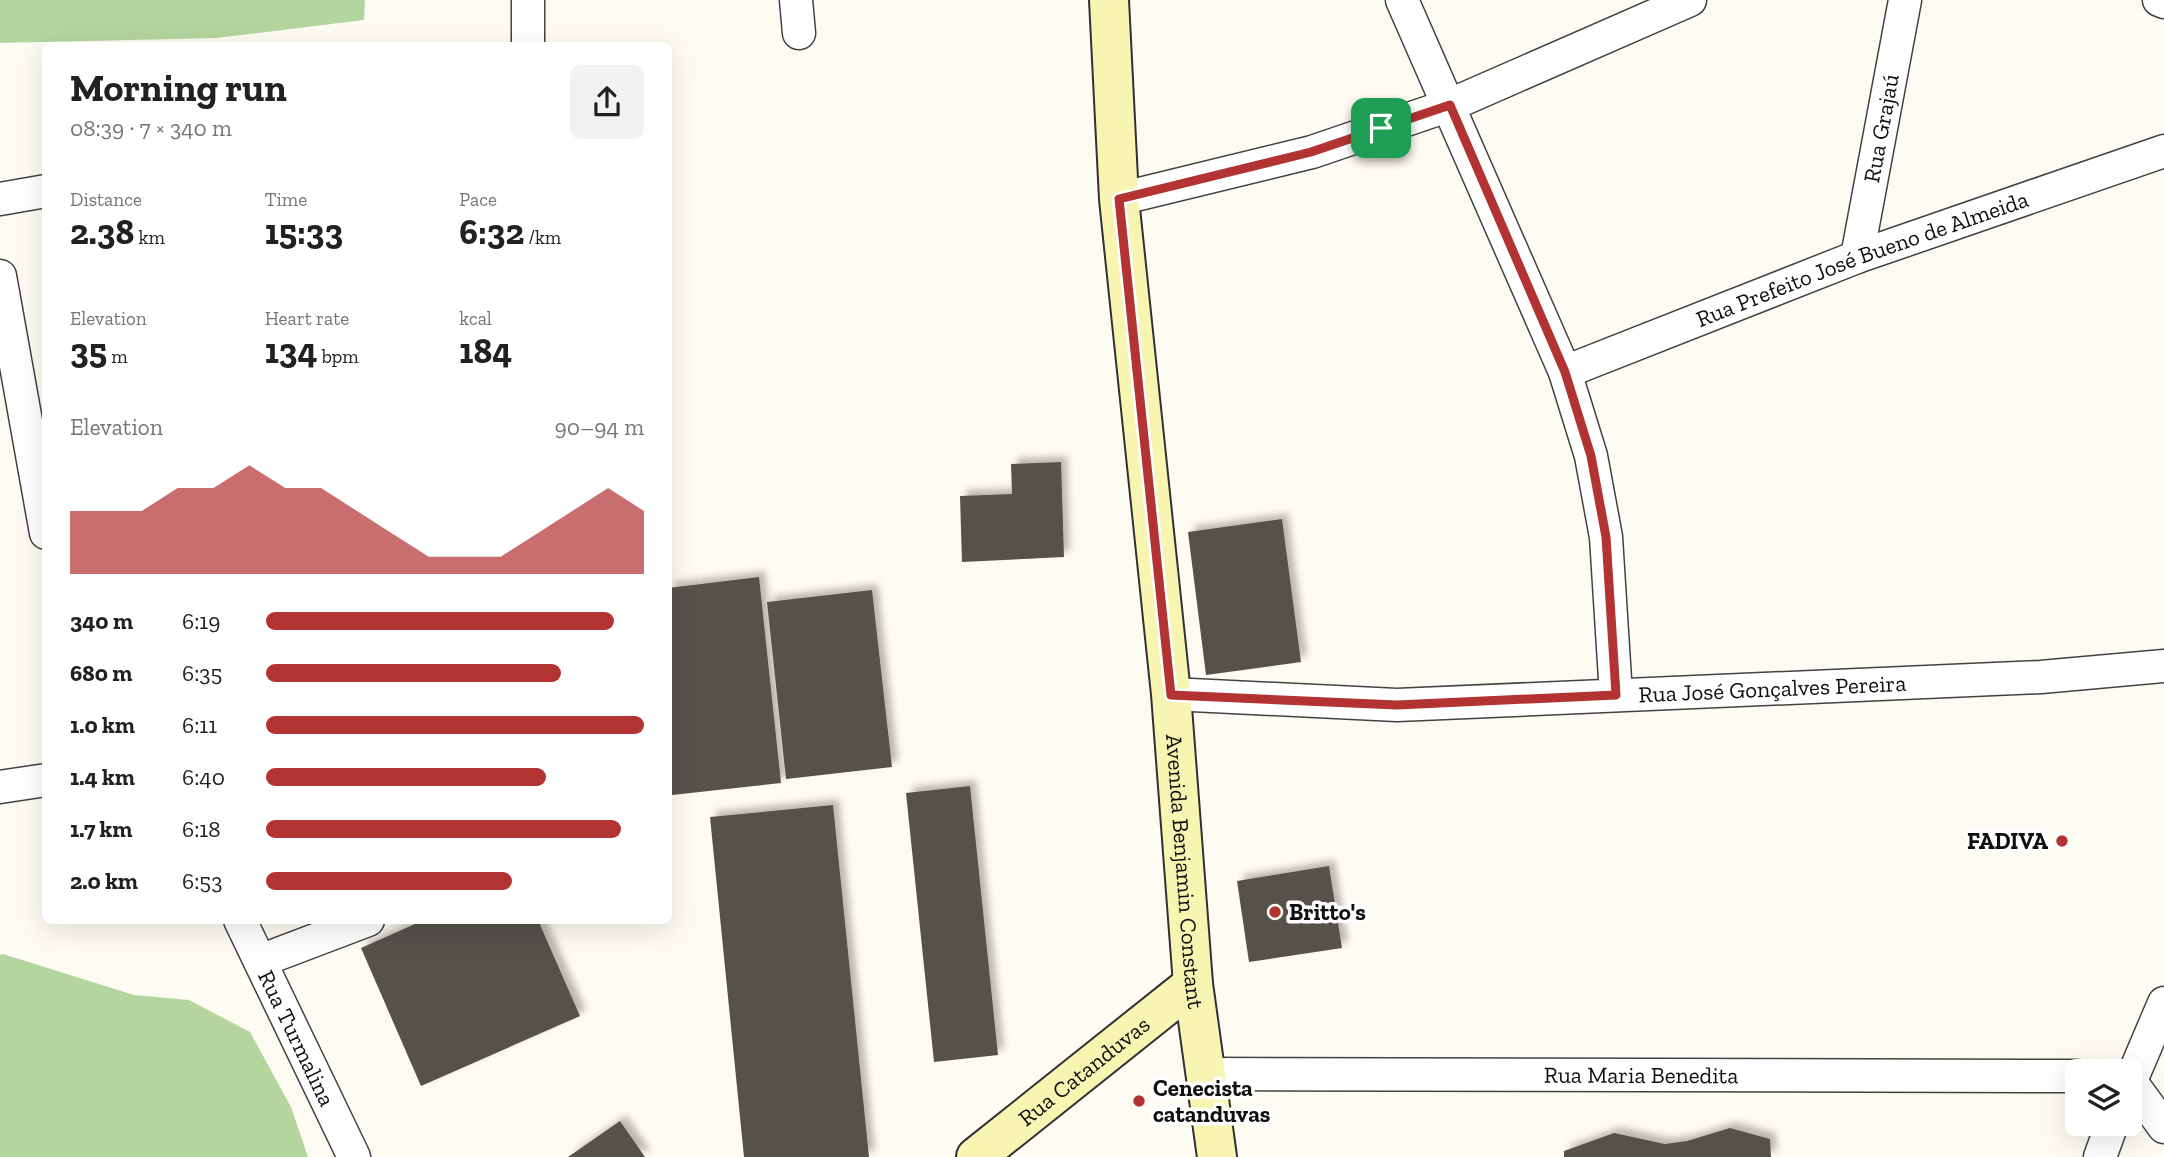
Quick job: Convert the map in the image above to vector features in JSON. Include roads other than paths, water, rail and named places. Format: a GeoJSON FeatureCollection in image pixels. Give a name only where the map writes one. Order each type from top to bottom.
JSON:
{"type":"FeatureCollection","features":[{"type":"Feature","properties":{"kind":"main road","name":"Avenida Benjamin Constant"},"geometry":{"type":"LineString","coordinates":[[1109,0],[1119,199],[1171,695],[1193,984],[1217,1157]]}},
{"type":"Feature","properties":{"kind":"main road","name":"Rua Catanduvas"},"geometry":{"type":"LineString","coordinates":[[976,1157],[1193,984]]}},
{"type":"Feature","properties":{"kind":"street"},"geometry":{"type":"LineString","coordinates":[[528,0],[528,42]]}},
{"type":"Feature","properties":{"kind":"street"},"geometry":{"type":"LineString","coordinates":[[796,0],[799,33]]}},
{"type":"Feature","properties":{"kind":"street"},"geometry":{"type":"LineString","coordinates":[[1402,0],[1565,372],[1591,456],[1606,537],[1616,695]]}},
{"type":"Feature","properties":{"kind":"street"},"geometry":{"type":"LineString","coordinates":[[1119,199],[1311,152],[1450,105],[1690,0]]}},
{"type":"Feature","properties":{"kind":"street","name":"Rua Grajaú"},"geometry":{"type":"LineString","coordinates":[[1857,257],[1905,0]]}},
{"type":"Feature","properties":{"kind":"street"},"geometry":{"type":"LineString","coordinates":[[2159,0],[2164,2]]}},
{"type":"Feature","properties":{"kind":"street","name":"Rua Prefeito José Bueno de Almeida"},"geometry":{"type":"LineString","coordinates":[[1565,372],[1857,257],[2164,151]]}},
{"type":"Feature","properties":{"kind":"street"},"geometry":{"type":"LineString","coordinates":[[0,199],[42,192]]}},
{"type":"Feature","properties":{"kind":"street"},"geometry":{"type":"LineString","coordinates":[[0,276],[42,511]]}},
{"type":"Feature","properties":{"kind":"street","name":"Rua José Gonçalves Pereira"},"geometry":{"type":"LineString","coordinates":[[1171,695],[1397,705],[2041,677],[2164,666]]}},
{"type":"Feature","properties":{"kind":"street"},"geometry":{"type":"LineString","coordinates":[[0,787],[42,781]]}},
{"type":"Feature","properties":{"kind":"street","name":"Rua Turmalina"},"geometry":{"type":"LineString","coordinates":[[242,924],[354,1157]]}},
{"type":"Feature","properties":{"kind":"street"},"geometry":{"type":"LineString","coordinates":[[260,961],[357,924]]}},
{"type":"Feature","properties":{"kind":"street"},"geometry":{"type":"LineString","coordinates":[[2140,1059],[2164,1003]]}},
{"type":"Feature","properties":{"kind":"street"},"geometry":{"type":"LineString","coordinates":[[2142,1075],[2164,1062]]}},
{"type":"Feature","properties":{"kind":"street","name":"Rua Maria Benedita"},"geometry":{"type":"LineString","coordinates":[[1205,1074],[2065,1076]]}},
{"type":"Feature","properties":{"kind":"street"},"geometry":{"type":"LineString","coordinates":[[2142,1098],[2164,1127]]}},
{"type":"Feature","properties":{"kind":"street"},"geometry":{"type":"LineString","coordinates":[[2100,1157],[2108,1136]]}},
{"type":"Feature","properties":{"kind":"place","name":"FADIVA"},"geometry":{"type":"Point","coordinates":[2062,841]}},
{"type":"Feature","properties":{"kind":"place","name":"Britto's"},"geometry":{"type":"Point","coordinates":[1275,912]}},
{"type":"Feature","properties":{"kind":"place","name":"Cenecista catanduvas"},"geometry":{"type":"Point","coordinates":[1139,1101]}}]}
